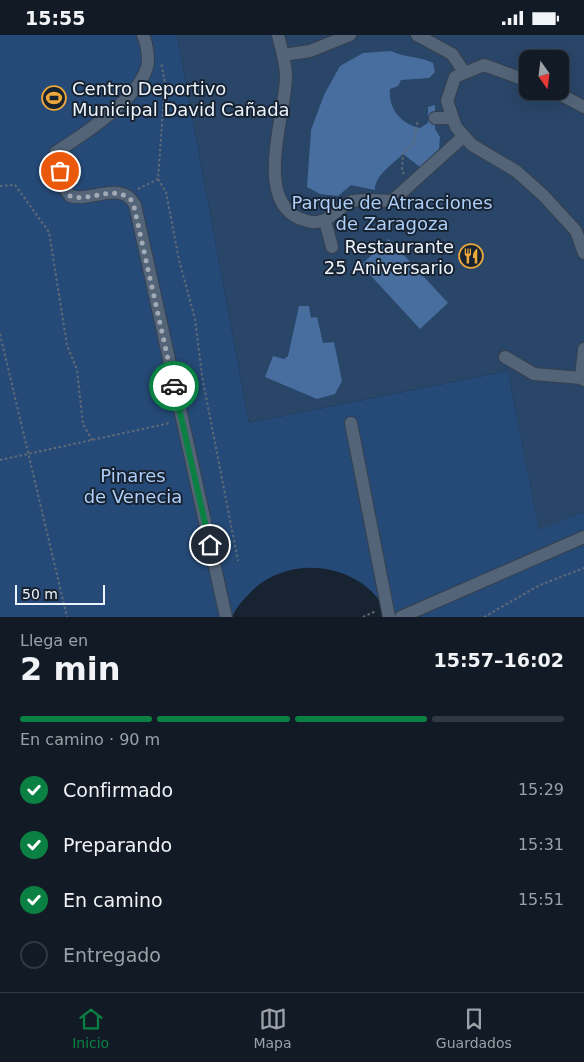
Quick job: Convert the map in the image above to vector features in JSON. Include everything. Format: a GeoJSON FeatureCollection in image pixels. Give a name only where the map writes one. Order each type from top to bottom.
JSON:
{"type":"FeatureCollection","features":[{"type":"Feature","properties":{"kind":"street"},"geometry":{"type":"LineString","coordinates":[[143,35],[148,62],[138,83],[107,119],[56,152],[62,181],[70,196],[80,198],[114,192],[125,195],[133,202],[136,208],[226,617]]}},
{"type":"Feature","properties":{"kind":"street"},"geometry":{"type":"LineString","coordinates":[[278,35],[286,76],[276,150],[277,193],[286,210],[307,222],[325,221],[351,201],[392,201],[464,136]]}},
{"type":"Feature","properties":{"kind":"street"},"geometry":{"type":"LineString","coordinates":[[283,55],[310,51],[350,35]]}},
{"type":"Feature","properties":{"kind":"street"},"geometry":{"type":"LineString","coordinates":[[417,35],[452,54],[464,72]]}},
{"type":"Feature","properties":{"kind":"street"},"geometry":{"type":"LineString","coordinates":[[519,78],[484,65],[455,77],[447,101],[452,118],[456,127],[472,145],[516,171],[543,195],[576,231],[584,253]]}},
{"type":"Feature","properties":{"kind":"street"},"geometry":{"type":"LineString","coordinates":[[569,99],[584,107]]}},
{"type":"Feature","properties":{"kind":"street"},"geometry":{"type":"LineString","coordinates":[[435,118],[452,118]]}},
{"type":"Feature","properties":{"kind":"street"},"geometry":{"type":"LineString","coordinates":[[325,221],[332,247]]}},
{"type":"Feature","properties":{"kind":"street"},"geometry":{"type":"LineString","coordinates":[[505,357],[534,374],[583,379],[584,349]]}},
{"type":"Feature","properties":{"kind":"street"},"geometry":{"type":"LineString","coordinates":[[351,423],[388,613]]}},
{"type":"Feature","properties":{"kind":"street"},"geometry":{"type":"LineString","coordinates":[[401,617],[584,537]]}},
{"type":"Feature","properties":{"kind":"path"},"geometry":{"type":"LineString","coordinates":[[159,54],[164,83],[158,179],[166,192],[179,260],[195,319],[202,376],[238,561]]}},
{"type":"Feature","properties":{"kind":"path"},"geometry":{"type":"LineString","coordinates":[[412,182],[402,171],[403,153],[413,145],[418,120]]}},
{"type":"Feature","properties":{"kind":"path"},"geometry":{"type":"LineString","coordinates":[[125,195],[158,179]]}},
{"type":"Feature","properties":{"kind":"path"},"geometry":{"type":"LineString","coordinates":[[0,186],[14,185],[49,233],[67,345],[78,370],[83,424],[92,440]]}},
{"type":"Feature","properties":{"kind":"path"},"geometry":{"type":"LineString","coordinates":[[0,334],[67,617]]}},
{"type":"Feature","properties":{"kind":"path"},"geometry":{"type":"LineString","coordinates":[[0,459],[182,421]]}},
{"type":"Feature","properties":{"kind":"path"},"geometry":{"type":"LineString","coordinates":[[484,617],[540,585],[584,568]]}},
{"type":"Feature","properties":{"kind":"path"},"geometry":{"type":"LineString","coordinates":[[363,617],[388,613]]}},
{"type":"Feature","properties":{"kind":"green space","name":"Pinares de Venecia"},"geometry":{"type":"Polygon","coordinates":[[[0,35],[177,35],[249,423],[508,371],[539,530],[584,512],[584,617],[389,617],[378,598],[363,584],[345,574],[324,569],[304,568],[283,572],[264,581],[243,600],[232,617],[0,617],[0,35]]]}},
{"type":"Feature","properties":{"kind":"green space","name":"Parque de Atracciones de Zaragoza"},"geometry":{"type":"Polygon","coordinates":[[[177,35],[584,35],[584,512],[539,531],[508,371],[249,423],[177,35]]]}},
{"type":"Feature","properties":{"kind":"shaded area"},"geometry":{"type":"Polygon","coordinates":[[[391,51],[433,63],[435,72],[429,78],[401,80],[398,86],[390,89],[390,96],[397,115],[407,123],[420,128],[428,123],[428,107],[435,105],[435,129],[440,137],[439,149],[420,167],[403,154],[381,175],[375,190],[351,185],[338,196],[320,194],[307,187],[311,130],[324,95],[340,66],[363,53],[391,51]]]}},
{"type":"Feature","properties":{"kind":"shaded area"},"geometry":{"type":"Polygon","coordinates":[[[389,239],[448,303],[420,329],[361,265],[389,239]]]}},
{"type":"Feature","properties":{"kind":"shaded area"},"geometry":{"type":"Polygon","coordinates":[[[299,306],[309,306],[311,318],[317,317],[323,343],[334,342],[342,381],[335,394],[317,399],[265,377],[273,356],[284,359],[288,356],[299,306]]]}},
{"type":"Feature","properties":{"kind":"way so far"},"geometry":{"type":"LineString","coordinates":[[60,171],[64,187],[70,196],[80,198],[114,192],[128,197],[133,202],[136,208],[174,386]]}},
{"type":"Feature","properties":{"kind":"place","name":"Centro Deportivo Municipal David Cañada"},"geometry":{"type":"Point","coordinates":[54,98]}},
{"type":"Feature","properties":{"kind":"place","name":"Restaurante 25 Aniversario"},"geometry":{"type":"Point","coordinates":[471,256]}},
{"type":"Feature","properties":{"kind":"route"},"geometry":{"type":"LineString","coordinates":[[174,386],[210,545]]}}]}
